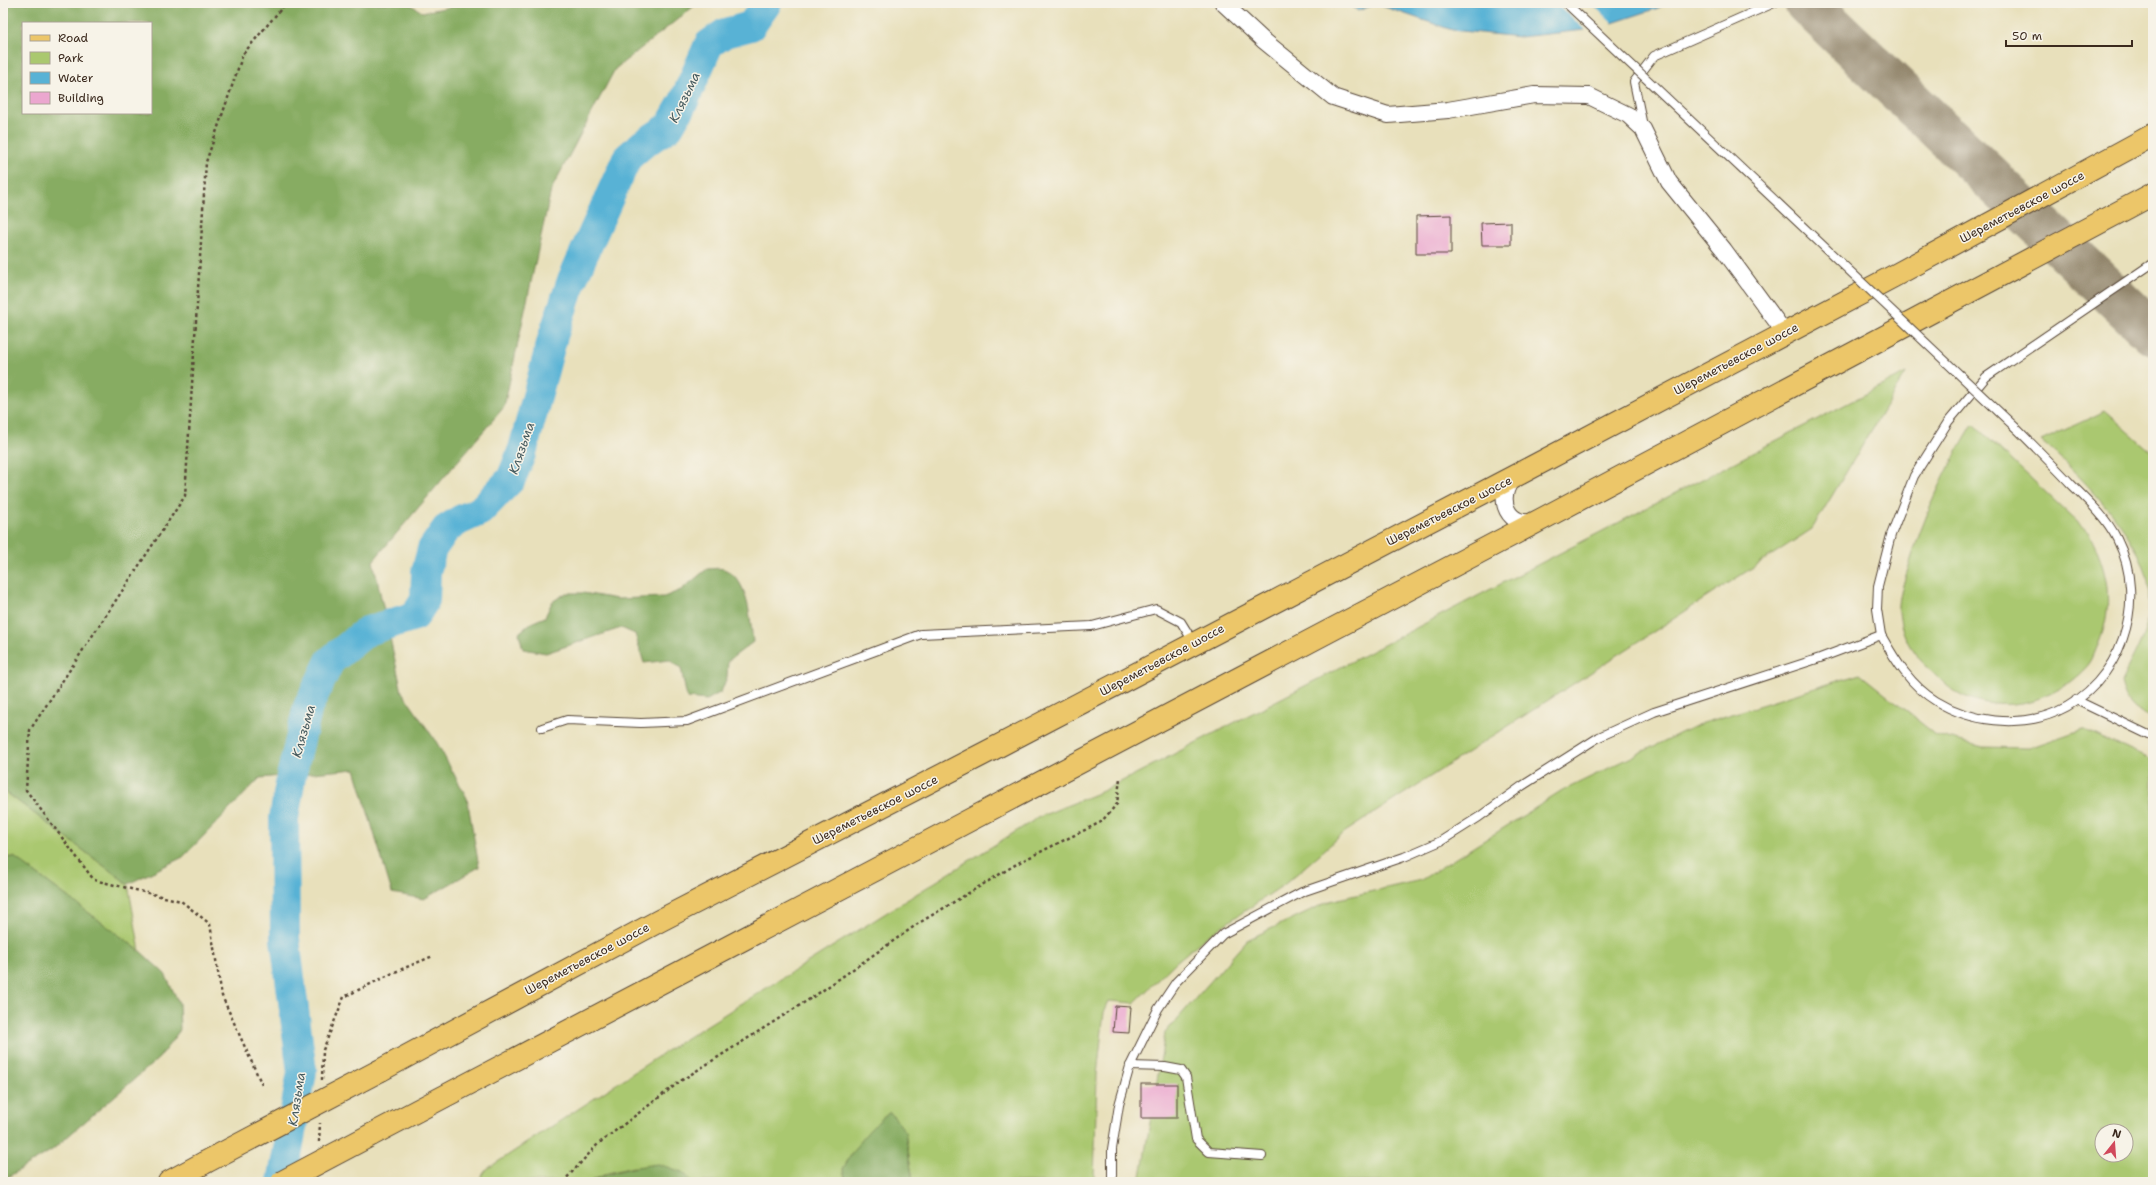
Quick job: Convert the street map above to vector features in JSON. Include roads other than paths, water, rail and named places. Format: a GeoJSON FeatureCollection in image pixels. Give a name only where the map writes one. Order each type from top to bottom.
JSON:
{"type":"FeatureCollection","features":[{"type":"Feature","properties":{"kind":"main road","name":"Шереметьевское шоссе"},"geometry":{"type":"LineString","coordinates":[[169,1182],[659,921],[1516,476],[2153,135]]}},
{"type":"Feature","properties":{"kind":"main road"},"geometry":{"type":"LineString","coordinates":[[282,1182],[1542,519],[2153,194]]}},
{"type":"Feature","properties":{"kind":"street"},"geometry":{"type":"LineString","coordinates":[[1223,3],[1263,40],[1333,97],[1388,115],[1448,110],[1534,95],[1589,96],[1628,115],[1643,129],[1669,182],[1720,245],[1785,333]]}},
{"type":"Feature","properties":{"kind":"street"},"geometry":{"type":"LineString","coordinates":[[1516,476],[1508,484],[1504,495],[1505,506],[1511,515],[1521,521],[1532,522],[1542,519]]}},
{"type":"Feature","properties":{"kind":"lane"},"geometry":{"type":"LineString","coordinates":[[1566,3],[2016,428],[2102,515],[2118,540],[2128,566],[2131,595],[2129,622],[2121,646],[2112,662],[2094,687],[2056,712],[2032,719],[2013,721],[1979,718],[1955,711],[1936,701],[1919,688],[1893,657],[1880,635],[1877,609],[1878,586],[1891,535],[1914,476],[1948,422],[1986,377],[2153,263]]}},
{"type":"Feature","properties":{"kind":"lane"},"geometry":{"type":"LineString","coordinates":[[1643,129],[1634,82],[1654,56],[1774,3]]}},
{"type":"Feature","properties":{"kind":"lane"},"geometry":{"type":"LineString","coordinates":[[542,728],[567,720],[641,723],[687,721],[921,634],[1092,626],[1156,608],[1181,622],[1194,643]]}},
{"type":"Feature","properties":{"kind":"lane"},"geometry":{"type":"LineString","coordinates":[[1112,1182],[1112,1149],[1119,1105],[1130,1066],[1158,1009],[1176,982],[1224,934],[1302,892],[1404,857],[1441,841],[1479,817],[1522,786],[1599,737],[1654,712],[1820,658],[1880,635]]}},
{"type":"Feature","properties":{"kind":"lane"},"geometry":{"type":"LineString","coordinates":[[2076,700],[2153,737]]}},
{"type":"Feature","properties":{"kind":"lane"},"geometry":{"type":"LineString","coordinates":[[1130,1066],[1165,1067],[1181,1070],[1186,1077],[1196,1139],[1209,1152],[1262,1156]]}},
{"type":"Feature","properties":{"kind":"water"},"geometry":{"type":"Polygon","coordinates":[[[1348,3],[1667,3],[1658,8],[1594,29],[1520,37],[1452,30],[1376,4],[1358,11],[1348,3]]]}},
{"type":"Feature","properties":{"kind":"waterway","name":"Клязьма"},"geometry":{"type":"LineString","coordinates":[[282,1182],[302,1072],[285,939],[284,818],[291,777],[308,707],[330,661],[367,631],[415,616],[425,600],[426,572],[432,549],[446,529],[460,520],[480,511],[511,479],[523,449],[553,336],[572,280],[627,158],[643,144],[669,127],[684,101],[709,44],[725,33],[751,26],[767,3]]}}]}
